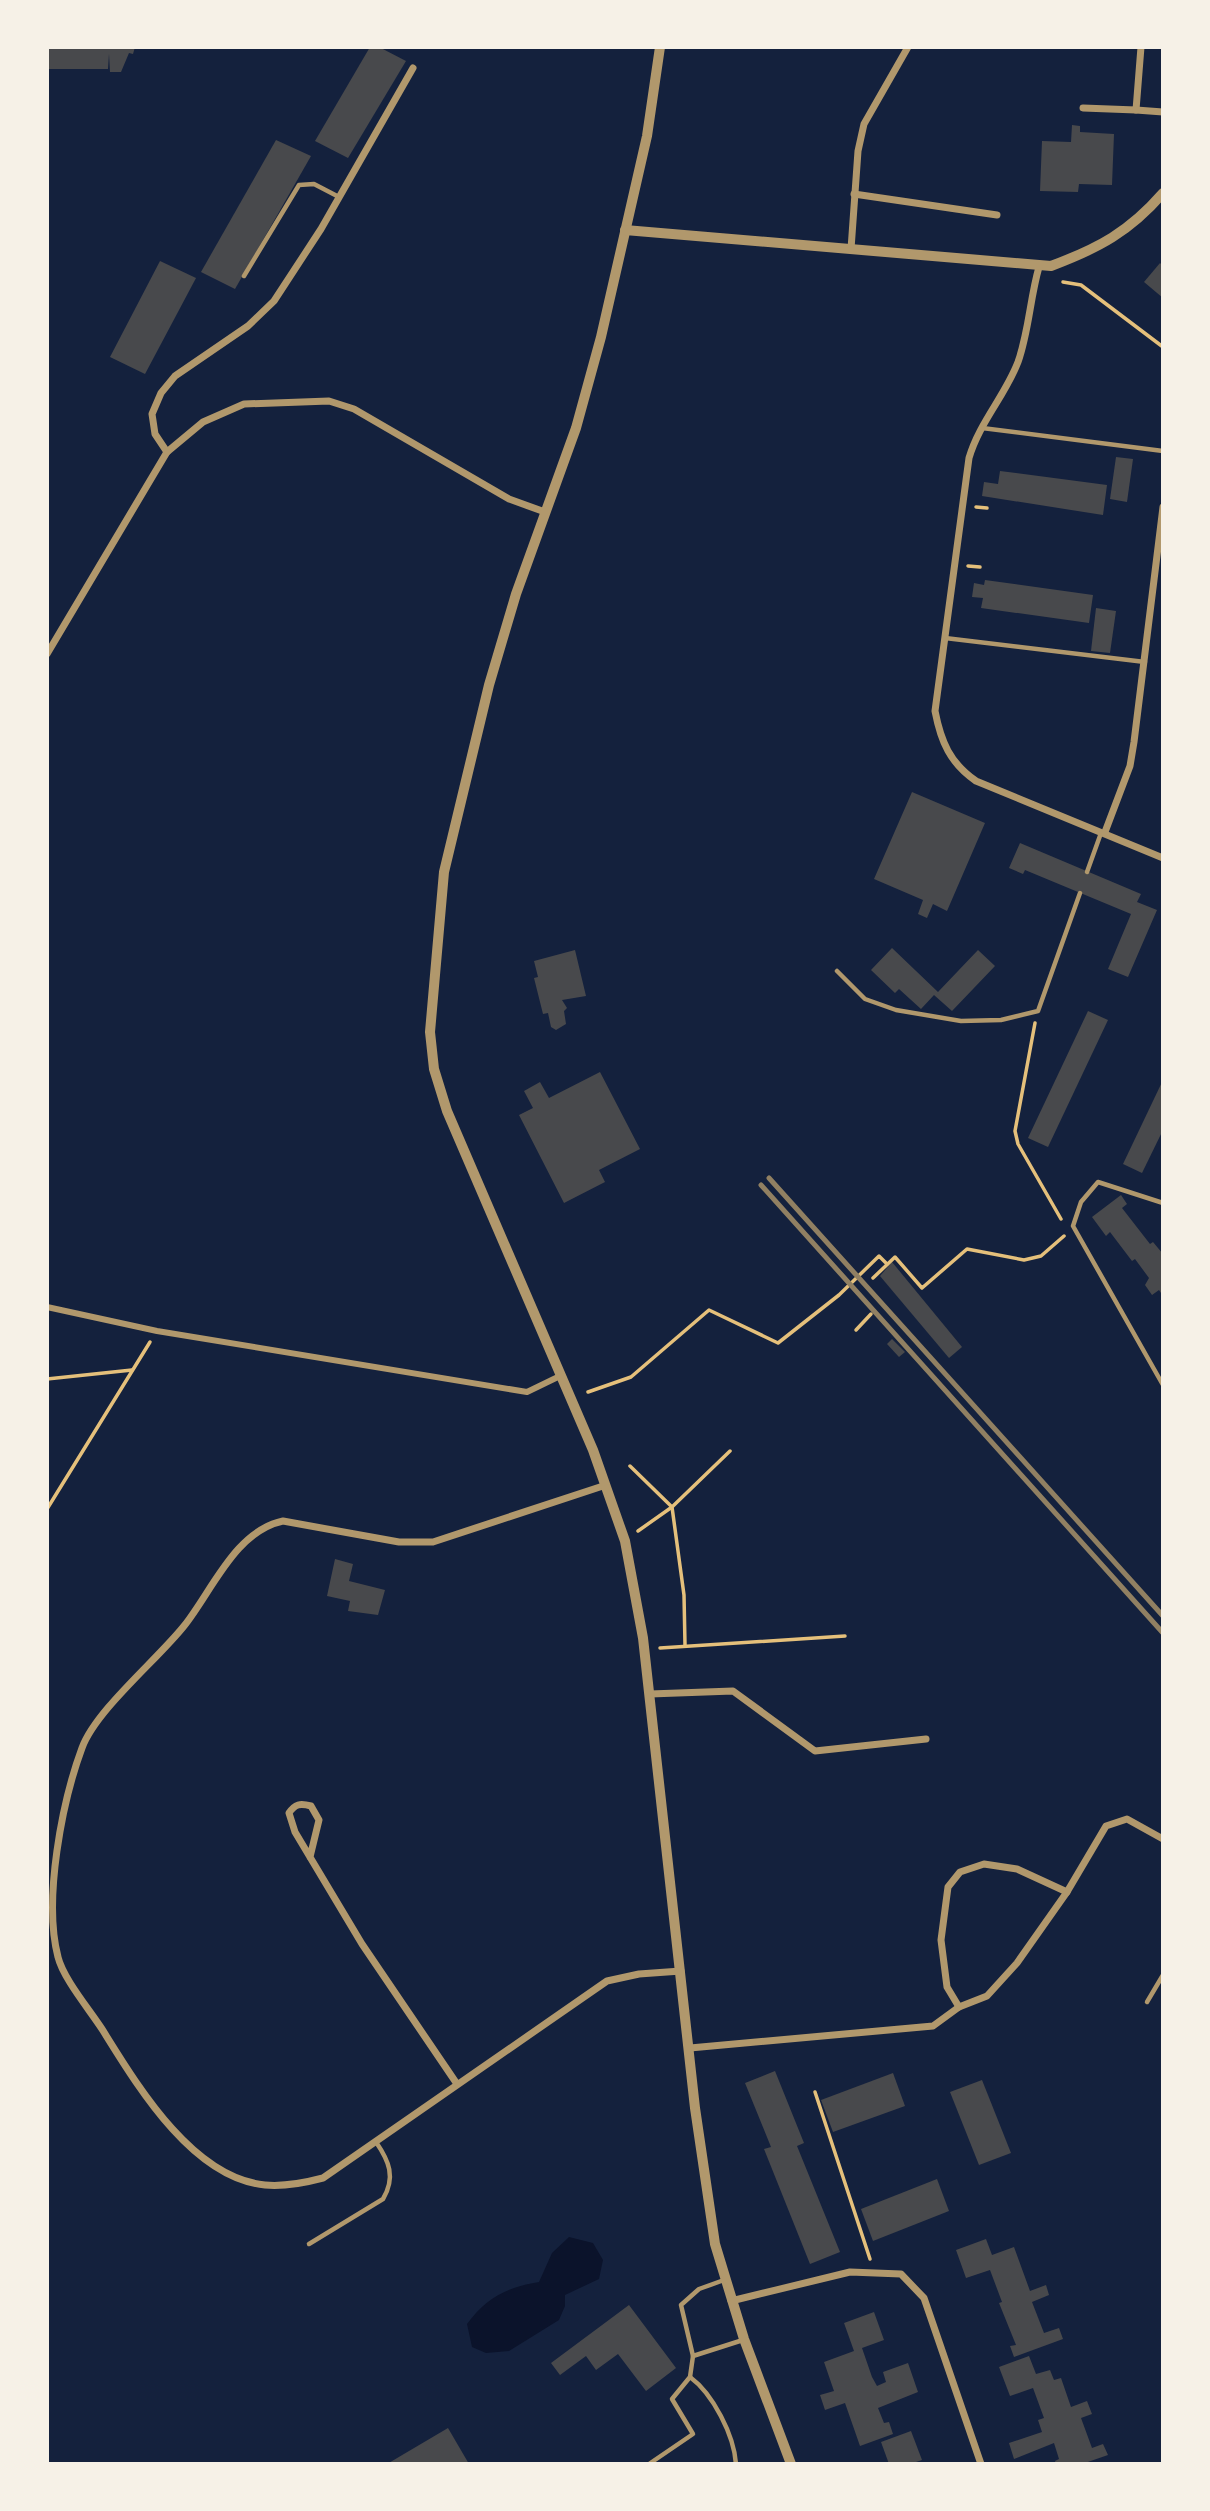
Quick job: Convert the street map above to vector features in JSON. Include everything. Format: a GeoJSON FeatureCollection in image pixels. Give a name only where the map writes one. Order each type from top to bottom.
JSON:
{"type":"FeatureCollection","features":[{"type":"Feature","properties":{"kind":"street"},"geometry":{"type":"LineString","coordinates":[[660,47],[646,136],[601,337],[576,428],[516,594],[489,685],[444,872],[430,1032],[435,1069],[447,1111],[606,1485],[625,1541],[636,1588],[645,1650],[713,2231],[744,2339],[791,2464]]}},
{"type":"Feature","properties":{"kind":"street"},"geometry":{"type":"LineString","coordinates":[[851,249],[854,194],[864,124],[908,47]]}},
{"type":"Feature","properties":{"kind":"street"},"geometry":{"type":"LineString","coordinates":[[1136,110],[1141,47]]}},
{"type":"Feature","properties":{"kind":"street"},"geometry":{"type":"LineString","coordinates":[[167,452],[155,434],[152,414],[161,393],[175,376],[247,326],[274,301],[339,197],[414,68]]}},
{"type":"Feature","properties":{"kind":"street"},"geometry":{"type":"LineString","coordinates":[[1083,108],[1163,112]]}},
{"type":"Feature","properties":{"kind":"street"},"geometry":{"type":"LineString","coordinates":[[625,230],[1039,267],[1060,263],[1122,234],[1163,193]]}},
{"type":"Feature","properties":{"kind":"street"},"geometry":{"type":"LineString","coordinates":[[854,194],[997,215]]}},
{"type":"Feature","properties":{"kind":"street"},"geometry":{"type":"LineString","coordinates":[[1039,267],[1025,339],[1017,365],[981,428],[968,466],[935,711],[940,736],[959,769],[976,781],[1163,858]]}},
{"type":"Feature","properties":{"kind":"street"},"geometry":{"type":"LineString","coordinates":[[47,654],[167,452],[202,422],[244,404],[329,401],[354,409],[509,499],[545,512]]}},
{"type":"Feature","properties":{"kind":"street"},"geometry":{"type":"LineString","coordinates":[[1103,832],[1130,765],[1163,507]]}},
{"type":"Feature","properties":{"kind":"street"},"geometry":{"type":"LineString","coordinates":[[47,1307],[157,1331],[527,1392],[560,1376]]}},
{"type":"Feature","properties":{"kind":"street"},"geometry":{"type":"LineString","coordinates":[[606,1485],[433,1542],[387,1540],[283,1521],[268,1524],[240,1548],[186,1624],[115,1700],[83,1745],[66,1805],[56,1857],[53,1928],[58,1959],[117,2053],[183,2143],[234,2176],[263,2185],[293,2185],[323,2178],[607,1981],[639,1974],[681,1971]]}},
{"type":"Feature","properties":{"kind":"street"},"geometry":{"type":"LineString","coordinates":[[650,1693],[733,1691],[815,1751],[926,1739]]}},
{"type":"Feature","properties":{"kind":"street"},"geometry":{"type":"LineString","coordinates":[[310,1857],[319,1820],[311,1805],[300,1803],[293,1806],[289,1813],[295,1832],[362,1944],[457,2084]]}},
{"type":"Feature","properties":{"kind":"street"},"geometry":{"type":"LineString","coordinates":[[690,2048],[933,2026],[960,2007],[987,1996],[1017,1963],[1067,1892],[1106,1826],[1127,1819],[1163,1839]]}},
{"type":"Feature","properties":{"kind":"street"},"geometry":{"type":"LineString","coordinates":[[960,2007],[947,1987],[941,1940],[948,1887],[960,1872],[984,1864],[1017,1869],[1067,1892]]}},
{"type":"Feature","properties":{"kind":"street"},"geometry":{"type":"LineString","coordinates":[[732,2301],[850,2272],[901,2274],[924,2298],[981,2464]]}},
{"type":"Feature","properties":{"kind":"lane"},"geometry":{"type":"LineString","coordinates":[[244,276],[299,186],[314,184],[339,197]]}},
{"type":"Feature","properties":{"kind":"lane"},"geometry":{"type":"LineString","coordinates":[[981,428],[1163,451]]}},
{"type":"Feature","properties":{"kind":"lane"},"geometry":{"type":"LineString","coordinates":[[944,638],[1144,662]]}},
{"type":"Feature","properties":{"kind":"lane"},"geometry":{"type":"LineString","coordinates":[[1087,872],[1103,832]]}},
{"type":"Feature","properties":{"kind":"lane"},"geometry":{"type":"LineString","coordinates":[[837,971],[865,999],[896,1010],[961,1021],[1001,1020],[1038,1011],[1080,893]]}},
{"type":"Feature","properties":{"kind":"lane"},"geometry":{"type":"LineString","coordinates":[[1162,1202],[1098,1182],[1081,1202],[1073,1226],[1163,1385]]}},
{"type":"Feature","properties":{"kind":"lane"},"geometry":{"type":"LineString","coordinates":[[1147,2002],[1163,1975]]}},
{"type":"Feature","properties":{"kind":"lane"},"geometry":{"type":"LineString","coordinates":[[309,2244],[383,2199],[390,2188],[391,2173],[387,2158],[376,2142]]}},
{"type":"Feature","properties":{"kind":"lane"},"geometry":{"type":"LineString","coordinates":[[649,2464],[693,2434],[672,2399],[690,2377],[693,2356],[681,2305],[699,2288],[725,2280]]}},
{"type":"Feature","properties":{"kind":"lane"},"geometry":{"type":"LineString","coordinates":[[693,2356],[744,2339]]}},
{"type":"Feature","properties":{"kind":"lane"},"geometry":{"type":"LineString","coordinates":[[690,2377],[710,2399],[732,2444],[736,2464]]}},
{"type":"Feature","properties":{"kind":"path"},"geometry":{"type":"LineString","coordinates":[[1063,282],[1082,285],[1163,347]]}},
{"type":"Feature","properties":{"kind":"path"},"geometry":{"type":"LineString","coordinates":[[977,507],[987,508]]}},
{"type":"Feature","properties":{"kind":"path"},"geometry":{"type":"LineString","coordinates":[[970,566],[980,567]]}},
{"type":"Feature","properties":{"kind":"path"},"geometry":{"type":"LineString","coordinates":[[1038,1011],[1015,1130],[1018,1144],[1063,1222]]}},
{"type":"Feature","properties":{"kind":"path"},"geometry":{"type":"LineString","coordinates":[[873,1278],[895,1257],[922,1288],[967,1249],[1024,1260],[1041,1256],[1055,1243]]}},
{"type":"Feature","properties":{"kind":"path"},"geometry":{"type":"LineString","coordinates":[[588,1392],[631,1377],[709,1310],[778,1343],[840,1294],[880,1256],[887,1264]]}},
{"type":"Feature","properties":{"kind":"path"},"geometry":{"type":"LineString","coordinates":[[856,1330],[871,1314]]}},
{"type":"Feature","properties":{"kind":"path"},"geometry":{"type":"LineString","coordinates":[[47,1509],[157,1331]]}},
{"type":"Feature","properties":{"kind":"path"},"geometry":{"type":"LineString","coordinates":[[47,1379],[133,1370]]}},
{"type":"Feature","properties":{"kind":"path"},"geometry":{"type":"LineString","coordinates":[[625,1541],[672,1507],[730,1451]]}},
{"type":"Feature","properties":{"kind":"path"},"geometry":{"type":"LineString","coordinates":[[631,1466],[672,1507],[684,1595],[685,1645]]}},
{"type":"Feature","properties":{"kind":"path"},"geometry":{"type":"LineString","coordinates":[[645,1650],[685,1645],[845,1636]]}},
{"type":"Feature","properties":{"kind":"path"},"geometry":{"type":"LineString","coordinates":[[815,2092],[874,2271]]}},
{"type":"Feature","properties":{"kind":"water"},"geometry":{"type":"Polygon","coordinates":[[[569,2237],[593,2243],[603,2260],[599,2279],[565,2295],[565,2306],[559,2320],[509,2351],[486,2353],[472,2347],[467,2324],[474,2315],[498,2295],[539,2282],[552,2253],[569,2237]]]}},
{"type":"Feature","properties":{"kind":"building"},"geometry":{"type":"Polygon","coordinates":[[[47,47],[135,47],[133,54],[129,53],[121,72],[110,72],[109,54],[108,69],[47,69],[47,47]]]}},
{"type":"Feature","properties":{"kind":"building"},"geometry":{"type":"Polygon","coordinates":[[[370,47],[379,47],[406,61],[348,158],[315,141],[370,47]]]}},
{"type":"Feature","properties":{"kind":"building"},"geometry":{"type":"Polygon","coordinates":[[[1072,125],[1080,126],[1080,132],[1114,134],[1112,185],[1079,184],[1078,192],[1040,191],[1042,141],[1071,142],[1072,125]]]}},
{"type":"Feature","properties":{"kind":"building"},"geometry":{"type":"Polygon","coordinates":[[[276,140],[311,156],[235,289],[201,272],[276,140]]]}},
{"type":"Feature","properties":{"kind":"building"},"geometry":{"type":"Polygon","coordinates":[[[160,261],[196,278],[145,374],[110,357],[160,261]]]}},
{"type":"Feature","properties":{"kind":"building"},"geometry":{"type":"Polygon","coordinates":[[[1160,263],[1163,266],[1163,298],[1144,282],[1160,263]]]}},
{"type":"Feature","properties":{"kind":"building"},"geometry":{"type":"Polygon","coordinates":[[[1116,457],[1133,459],[1127,502],[1110,499],[1116,457]]]}},
{"type":"Feature","properties":{"kind":"building"},"geometry":{"type":"Polygon","coordinates":[[[1000,471],[1107,485],[1103,515],[982,496],[984,482],[998,484],[1000,471]]]}},
{"type":"Feature","properties":{"kind":"building"},"geometry":{"type":"Polygon","coordinates":[[[985,580],[1093,595],[1089,623],[981,608],[983,598],[972,597],[974,583],[984,585],[985,580]]]}},
{"type":"Feature","properties":{"kind":"building"},"geometry":{"type":"Polygon","coordinates":[[[1096,608],[1116,611],[1110,653],[1091,651],[1096,608]]]}},
{"type":"Feature","properties":{"kind":"building"},"geometry":{"type":"Polygon","coordinates":[[[912,792],[985,823],[947,911],[933,904],[927,918],[918,914],[923,900],[874,879],[912,792]]]}},
{"type":"Feature","properties":{"kind":"building"},"geometry":{"type":"Polygon","coordinates":[[[1020,843],[1141,894],[1137,902],[1157,910],[1128,977],[1108,969],[1131,914],[1025,870],[1023,874],[1009,868],[1020,843]]]}},
{"type":"Feature","properties":{"kind":"building"},"geometry":{"type":"Polygon","coordinates":[[[892,948],[938,992],[978,950],[995,966],[952,1011],[934,995],[921,1009],[899,989],[895,993],[871,970],[892,948]]]}},
{"type":"Feature","properties":{"kind":"building"},"geometry":{"type":"Polygon","coordinates":[[[575,950],[586,996],[562,1000],[567,1008],[564,1011],[566,1024],[556,1030],[551,1027],[548,1013],[543,1014],[534,978],[538,977],[534,961],[575,950]]]}},
{"type":"Feature","properties":{"kind":"building"},"geometry":{"type":"Polygon","coordinates":[[[1088,1011],[1108,1020],[1048,1147],[1028,1138],[1088,1011]]]}},
{"type":"Feature","properties":{"kind":"building"},"geometry":{"type":"Polygon","coordinates":[[[600,1072],[640,1149],[599,1170],[605,1182],[564,1203],[519,1115],[533,1108],[524,1091],[540,1082],[549,1098],[600,1072]]]}},
{"type":"Feature","properties":{"kind":"building"},"geometry":{"type":"Polygon","coordinates":[[[1163,1080],[1163,1130],[1142,1173],[1123,1164],[1163,1080]]]}},
{"type":"Feature","properties":{"kind":"building"},"geometry":{"type":"Polygon","coordinates":[[[1121,1195],[1127,1204],[1122,1208],[1150,1244],[1153,1242],[1163,1254],[1163,1296],[1159,1290],[1152,1295],[1145,1285],[1149,1278],[1135,1259],[1132,1261],[1110,1232],[1106,1236],[1092,1217],[1121,1195]]]}},
{"type":"Feature","properties":{"kind":"building"},"geometry":{"type":"Polygon","coordinates":[[[892,1262],[962,1347],[949,1358],[880,1276],[892,1262]]]}},
{"type":"Feature","properties":{"kind":"building"},"geometry":{"type":"Polygon","coordinates":[[[892,1339],[905,1352],[899,1357],[887,1344],[892,1339]]]}},
{"type":"Feature","properties":{"kind":"building"},"geometry":{"type":"Polygon","coordinates":[[[335,1559],[353,1564],[349,1581],[385,1590],[378,1615],[348,1611],[350,1601],[327,1596],[335,1559]]]}},
{"type":"Feature","properties":{"kind":"building"},"geometry":{"type":"Polygon","coordinates":[[[775,2071],[804,2143],[797,2146],[840,2252],[810,2264],[764,2149],[771,2147],[745,2083],[775,2071]]]}},
{"type":"Feature","properties":{"kind":"building"},"geometry":{"type":"Polygon","coordinates":[[[893,2073],[905,2106],[833,2132],[821,2100],[893,2073]]]}},
{"type":"Feature","properties":{"kind":"building"},"geometry":{"type":"Polygon","coordinates":[[[982,2080],[1011,2153],[979,2165],[950,2092],[982,2080]]]}},
{"type":"Feature","properties":{"kind":"building"},"geometry":{"type":"Polygon","coordinates":[[[937,2179],[949,2211],[873,2241],[861,2209],[937,2179]]]}},
{"type":"Feature","properties":{"kind":"building"},"geometry":{"type":"Polygon","coordinates":[[[986,2239],[992,2255],[1014,2247],[1030,2291],[1046,2285],[1049,2295],[1032,2302],[1044,2333],[1059,2328],[1063,2339],[1014,2357],[1010,2346],[1016,2345],[999,2303],[1002,2302],[990,2270],[966,2278],[956,2250],[986,2239]]]}},
{"type":"Feature","properties":{"kind":"building"},"geometry":{"type":"Polygon","coordinates":[[[629,2305],[676,2368],[646,2391],[618,2354],[596,2370],[586,2356],[560,2375],[551,2363],[629,2305]]]}},
{"type":"Feature","properties":{"kind":"building"},"geometry":{"type":"Polygon","coordinates":[[[874,2312],[884,2340],[862,2348],[872,2377],[877,2386],[886,2382],[883,2372],[908,2363],[918,2392],[878,2408],[884,2423],[889,2422],[893,2434],[860,2446],[845,2403],[825,2410],[820,2395],[834,2391],[824,2362],[854,2351],[844,2323],[874,2312]]]}},
{"type":"Feature","properties":{"kind":"building"},"geometry":{"type":"Polygon","coordinates":[[[1029,2356],[1036,2374],[1050,2370],[1054,2380],[1061,2378],[1071,2407],[1087,2401],[1092,2414],[1081,2418],[1092,2448],[1103,2444],[1108,2455],[1082,2464],[1056,2464],[1055,2461],[1059,2459],[1054,2443],[1014,2459],[1009,2443],[1042,2432],[1038,2420],[1044,2418],[1033,2388],[1010,2396],[999,2367],[1029,2356]]]}},
{"type":"Feature","properties":{"kind":"building"},"geometry":{"type":"Polygon","coordinates":[[[448,2428],[469,2464],[387,2464],[448,2428]]]}},
{"type":"Feature","properties":{"kind":"building"},"geometry":{"type":"Polygon","coordinates":[[[911,2431],[922,2460],[910,2464],[889,2464],[881,2442],[911,2431]]]}},
{"type":"Feature","properties":{"kind":"railway"},"geometry":{"type":"LineString","coordinates":[[769,1178],[1163,1616]]}},
{"type":"Feature","properties":{"kind":"railway"},"geometry":{"type":"LineString","coordinates":[[761,1185],[1163,1633]]}}]}
